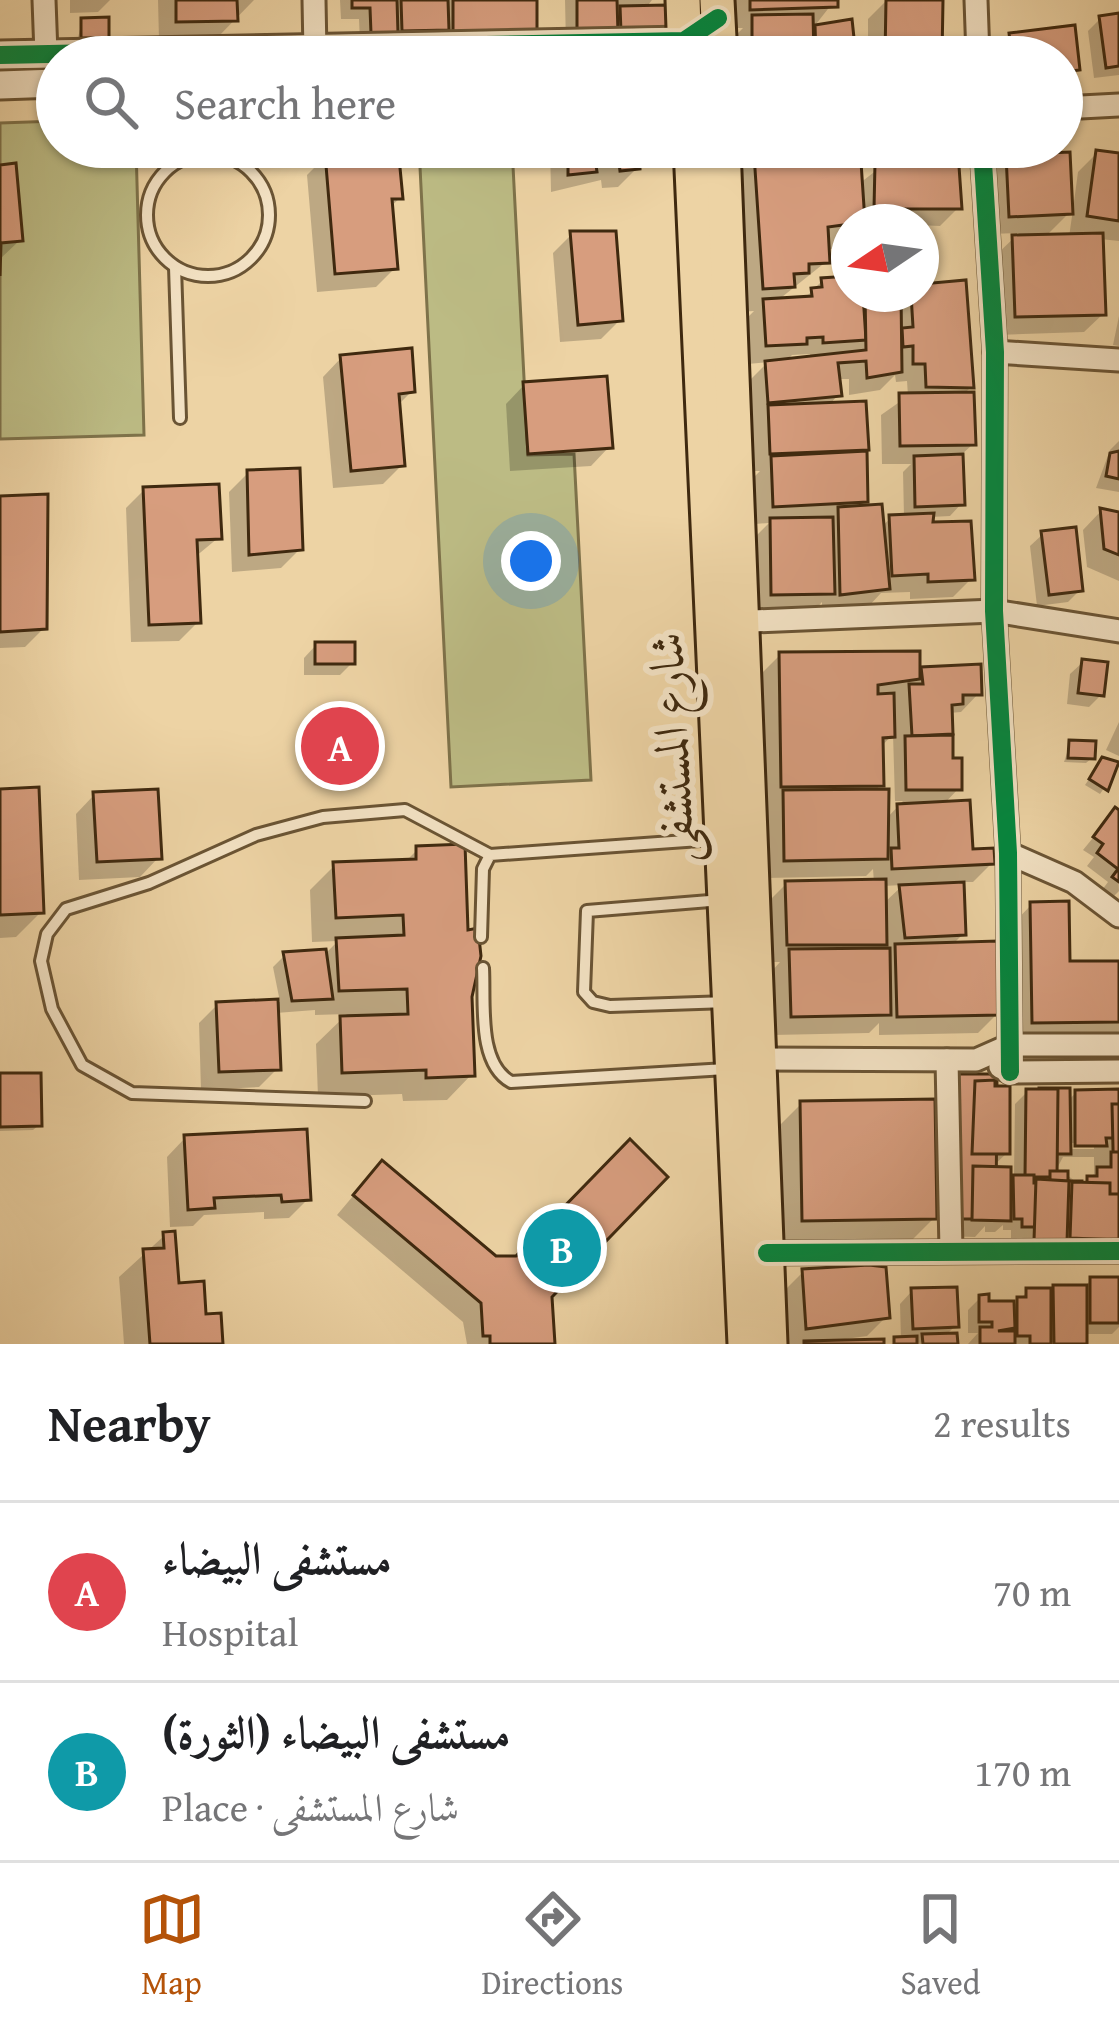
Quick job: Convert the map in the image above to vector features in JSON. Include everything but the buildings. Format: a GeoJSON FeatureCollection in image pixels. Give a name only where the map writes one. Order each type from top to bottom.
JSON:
{"type":"FeatureCollection","features":[{"type":"Feature","properties":{"kind":"main road"},"geometry":{"type":"LineString","coordinates":[[683,0],[684,36]]}},
{"type":"Feature","properties":{"kind":"main road","name":"شارع المستشفى"},"geometry":{"type":"LineString","coordinates":[[694,168],[726,622],[746,1064],[745,1344]]}},
{"type":"Feature","properties":{"kind":"main road","name":"شارع المستشفى"},"geometry":{"type":"LineString","coordinates":[[722,168],[724,838],[731,1002],[746,1064],[766,1253],[770,1344]]}},
{"type":"Feature","properties":{"kind":"street"},"geometry":{"type":"LineString","coordinates":[[44,0],[45,36]]}},
{"type":"Feature","properties":{"kind":"street"},"geometry":{"type":"LineString","coordinates":[[314,0],[315,36]]}},
{"type":"Feature","properties":{"kind":"street"},"geometry":{"type":"LineString","coordinates":[[976,0],[977,36]]}},
{"type":"Feature","properties":{"kind":"street"},"geometry":{"type":"LineString","coordinates":[[696,36],[718,9]]}},
{"type":"Feature","properties":{"kind":"street"},"geometry":{"type":"LineString","coordinates":[[0,55],[36,54]]}},
{"type":"Feature","properties":{"kind":"street"},"geometry":{"type":"LineString","coordinates":[[0,86],[36,84]]}},
{"type":"Feature","properties":{"kind":"street"},"geometry":{"type":"LineString","coordinates":[[1083,107],[1119,106]]}},
{"type":"Feature","properties":{"kind":"street"},"geometry":{"type":"LineString","coordinates":[[983,168],[994,352],[994,611],[1008,853],[1010,1072]]}},
{"type":"Feature","properties":{"kind":"street"},"geometry":{"type":"LineString","coordinates":[[994,352],[1119,360]]}},
{"type":"Feature","properties":{"kind":"street"},"geometry":{"type":"LineString","coordinates":[[726,622],[994,611],[1119,631]]}},
{"type":"Feature","properties":{"kind":"street"},"geometry":{"type":"LineString","coordinates":[[1008,853],[1075,882],[1119,916]]}},
{"type":"Feature","properties":{"kind":"street"},"geometry":{"type":"LineString","coordinates":[[976,1060],[1010,1045],[1119,1045]]}},
{"type":"Feature","properties":{"kind":"street"},"geometry":{"type":"LineString","coordinates":[[946,1060],[951,1250]]}},
{"type":"Feature","properties":{"kind":"street"},"geometry":{"type":"LineString","coordinates":[[746,1064],[976,1060],[1010,1072],[1119,1072]]}},
{"type":"Feature","properties":{"kind":"street"},"geometry":{"type":"LineString","coordinates":[[766,1253],[1119,1252]]}},
{"type":"Feature","properties":{"kind":"lane"},"geometry":{"type":"LineString","coordinates":[[170,168],[154,184],[146,214],[154,245],[175,268],[202,277],[230,272],[254,256],[268,231],[268,202],[256,176],[246,168]]}},
{"type":"Feature","properties":{"kind":"lane"},"geometry":{"type":"LineString","coordinates":[[175,268],[180,418]]}},
{"type":"Feature","properties":{"kind":"lane"},"geometry":{"type":"LineString","coordinates":[[365,1101],[132,1093],[82,1065],[52,1009],[41,961],[47,934],[66,909],[149,883],[256,835],[323,817],[405,810],[490,856],[724,838]]}},
{"type":"Feature","properties":{"kind":"lane"},"geometry":{"type":"LineString","coordinates":[[482,937],[483,869],[490,856]]}},
{"type":"Feature","properties":{"kind":"lane"},"geometry":{"type":"LineString","coordinates":[[727,900],[586,911],[584,992],[610,1006],[731,1002]]}},
{"type":"Feature","properties":{"kind":"lane"},"geometry":{"type":"LineString","coordinates":[[483,968],[490,1058],[496,1073],[511,1082],[746,1064]]}},
{"type":"Feature","properties":{"kind":"shaded area"},"geometry":{"type":"Polygon","coordinates":[[[36,122],[36,168],[137,168],[144,435],[0,439],[0,123],[36,122]]]}},
{"type":"Feature","properties":{"kind":"shaded area"},"geometry":{"type":"Polygon","coordinates":[[[420,168],[513,168],[528,455],[574,454],[591,780],[451,787],[420,168]]]}},
{"type":"Feature","properties":{"kind":"cycle path"},"geometry":{"type":"LineString","coordinates":[[691,36],[718,18]]}},
{"type":"Feature","properties":{"kind":"cycle path"},"geometry":{"type":"LineString","coordinates":[[0,55],[36,54]]}},
{"type":"Feature","properties":{"kind":"cycle path"},"geometry":{"type":"LineString","coordinates":[[983,168],[995,352],[994,611],[1008,853],[1010,1072]]}},
{"type":"Feature","properties":{"kind":"cycle path"},"geometry":{"type":"LineString","coordinates":[[767,1253],[1119,1251]]}},
{"type":"Feature","properties":{"kind":"place","name":"مستشفى البيضاء"},"geometry":{"type":"Point","coordinates":[340,746]}},
{"type":"Feature","properties":{"kind":"place","name":"مستشفى البيضاء (الثورة)"},"geometry":{"type":"Point","coordinates":[562,1248]}}]}
